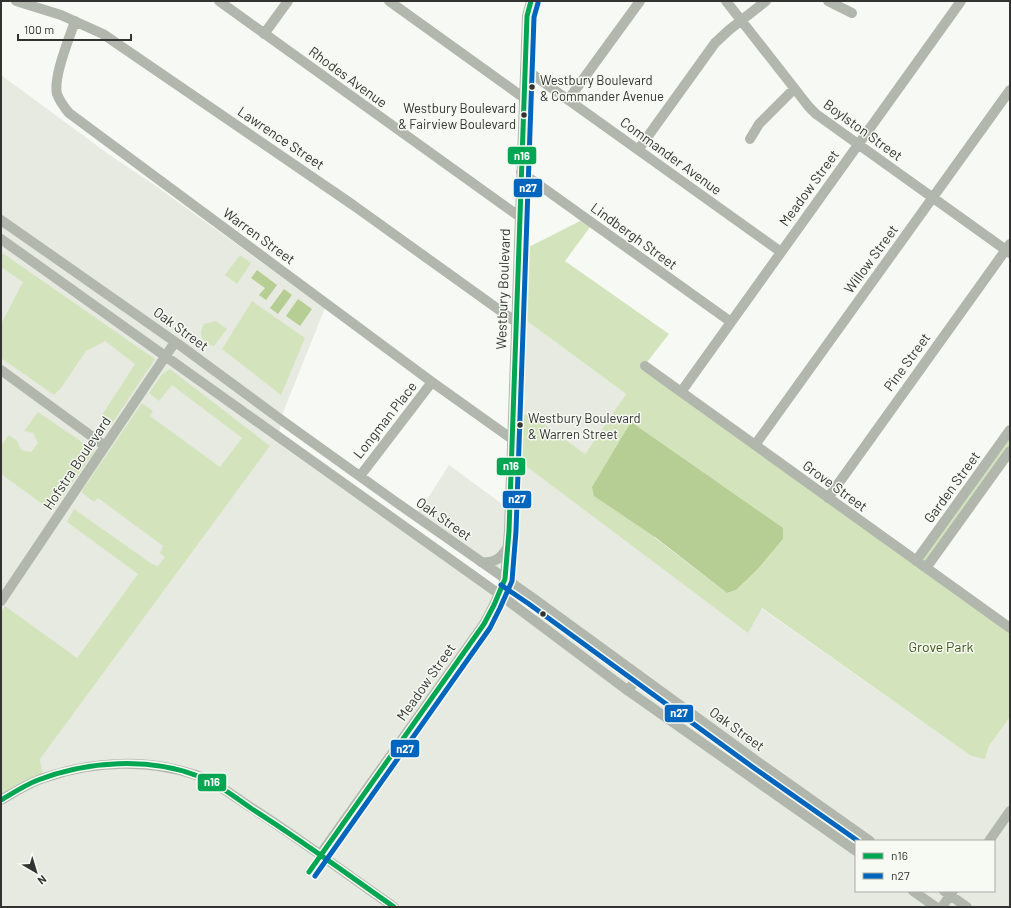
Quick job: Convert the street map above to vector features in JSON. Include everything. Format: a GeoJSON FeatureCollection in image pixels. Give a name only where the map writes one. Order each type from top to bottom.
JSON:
{"type":"FeatureCollection","features":[{"type":"Feature","properties":{"kind":"street","name":"Lawrence Street"},"geometry":{"type":"LineString","coordinates":[[16,1],[62,15],[103,34],[149,64],[353,205],[516,322]]}},
{"type":"Feature","properties":{"kind":"street","name":"Rhodes Avenue"},"geometry":{"type":"LineString","coordinates":[[219,1],[520,217]]}},
{"type":"Feature","properties":{"kind":"street"},"geometry":{"type":"LineString","coordinates":[[264,34],[288,1]]}},
{"type":"Feature","properties":{"kind":"street"},"geometry":{"type":"LineString","coordinates":[[390,1],[524,98]]}},
{"type":"Feature","properties":{"kind":"street","name":"Westbury Boulevard"},"geometry":{"type":"LineString","coordinates":[[505,579],[508,548],[527,16],[531,1]]}},
{"type":"Feature","properties":{"kind":"street"},"geometry":{"type":"LineString","coordinates":[[568,100],[640,1]]}},
{"type":"Feature","properties":{"kind":"street","name":"Boylston Street"},"geometry":{"type":"LineString","coordinates":[[726,1],[794,89],[816,114],[933,198],[1008,249]]}},
{"type":"Feature","properties":{"kind":"street"},"geometry":{"type":"LineString","coordinates":[[638,150],[715,43],[741,20],[766,1]]}},
{"type":"Feature","properties":{"kind":"street"},"geometry":{"type":"LineString","coordinates":[[828,1],[852,13]]}},
{"type":"Feature","properties":{"kind":"street","name":"Meadow Street"},"geometry":{"type":"LineString","coordinates":[[681,392],[961,1]]}},
{"type":"Feature","properties":{"kind":"street","name":"Warren Street"},"geometry":{"type":"LineString","coordinates":[[75,21],[58,74],[56,86],[57,94],[69,113],[432,382],[512,439]]}},
{"type":"Feature","properties":{"kind":"street","name":"Commander Avenue"},"geometry":{"type":"LineString","coordinates":[[525,69],[781,252]]}},
{"type":"Feature","properties":{"kind":"street"},"geometry":{"type":"LineString","coordinates":[[750,140],[760,124],[794,89]]}},
{"type":"Feature","properties":{"kind":"street","name":"Willow Street"},"geometry":{"type":"LineString","coordinates":[[755,445],[1010,90]]}},
{"type":"Feature","properties":{"kind":"street","name":"Lindbergh Street"},"geometry":{"type":"LineString","coordinates":[[521,172],[731,322]]}},
{"type":"Feature","properties":{"kind":"street","name":"Oak Street"},"geometry":{"type":"LineString","coordinates":[[1,220],[175,342],[360,476],[533,598],[762,765],[869,840]]}},
{"type":"Feature","properties":{"kind":"street","name":"Oak Street"},"geometry":{"type":"LineString","coordinates":[[1,239],[499,594],[628,691],[855,850]]}},
{"type":"Feature","properties":{"kind":"street","name":"Pine Street"},"geometry":{"type":"LineString","coordinates":[[828,498],[1008,249]]}},
{"type":"Feature","properties":{"kind":"street","name":"Hofstra Boulevard"},"geometry":{"type":"LineString","coordinates":[[2,598],[175,342]]}},
{"type":"Feature","properties":{"kind":"street","name":"Grove Street"},"geometry":{"type":"LineString","coordinates":[[645,366],[1010,628]]}},
{"type":"Feature","properties":{"kind":"street"},"geometry":{"type":"LineString","coordinates":[[1,370],[105,446]]}},
{"type":"Feature","properties":{"kind":"street","name":"Longman Place"},"geometry":{"type":"LineString","coordinates":[[360,476],[432,382]]}},
{"type":"Feature","properties":{"kind":"street","name":"Garden Street"},"geometry":{"type":"LineString","coordinates":[[916,560],[1010,430]]}},
{"type":"Feature","properties":{"kind":"street","name":"Garden Street"},"geometry":{"type":"LineString","coordinates":[[926,568],[1010,451]]}},
{"type":"Feature","properties":{"kind":"street"},"geometry":{"type":"LineString","coordinates":[[481,562],[493,562],[500,558],[508,548]]}},
{"type":"Feature","properties":{"kind":"street","name":"Meadow Street"},"geometry":{"type":"LineString","coordinates":[[320,855],[484,624],[505,579]]}},
{"type":"Feature","properties":{"kind":"street"},"geometry":{"type":"LineString","coordinates":[[628,691],[639,675]]}},
{"type":"Feature","properties":{"kind":"street"},"geometry":{"type":"LineString","coordinates":[[1,800],[19,789],[49,776],[94,766],[126,764],[169,768],[196,775],[217,784],[274,822],[394,907]]}},
{"type":"Feature","properties":{"kind":"street"},"geometry":{"type":"LineString","coordinates":[[754,779],[762,765]]}},
{"type":"Feature","properties":{"kind":"street"},"geometry":{"type":"LineString","coordinates":[[990,840],[1010,811]]}},
{"type":"Feature","properties":{"kind":"street"},"geometry":{"type":"LineString","coordinates":[[914,892],[936,907]]}},
{"type":"Feature","properties":{"kind":"street"},"geometry":{"type":"LineString","coordinates":[[942,907],[949,892],[967,907]]}},
{"type":"Feature","properties":{"kind":"shaded area"},"geometry":{"type":"Polygon","coordinates":[[[1,75],[107,153],[153,184],[325,308],[284,410],[279,434],[533,618],[542,607],[414,515],[430,495],[449,465],[509,509],[516,313],[626,394],[560,491],[748,632],[761,608],[971,756],[985,758],[989,746],[1010,717],[1010,907],[1,907],[1,75]]]}},
{"type":"Feature","properties":{"kind":"shaded area"},"geometry":{"type":"Polygon","coordinates":[[[257,270],[277,285],[266,300],[259,295],[265,288],[251,278],[257,270]]]}},
{"type":"Feature","properties":{"kind":"shaded area"},"geometry":{"type":"Polygon","coordinates":[[[284,289],[292,295],[278,314],[270,308],[284,289]]]}},
{"type":"Feature","properties":{"kind":"shaded area"},"geometry":{"type":"Polygon","coordinates":[[[298,299],[312,309],[300,326],[286,316],[298,299]]]}},
{"type":"Feature","properties":{"kind":"shaded area"},"geometry":{"type":"Polygon","coordinates":[[[631,422],[783,528],[783,539],[757,570],[736,590],[727,593],[655,537],[594,496],[592,487],[631,422]]]}},
{"type":"Feature","properties":{"kind":"green space","name":"Grove Park"},"geometry":{"type":"Polygon","coordinates":[[[586,218],[593,223],[565,261],[669,334],[644,366],[1010,629],[1010,717],[989,746],[985,759],[971,756],[762,608],[748,633],[522,463],[523,415],[530,414],[585,454],[626,394],[516,313],[519,252],[586,218]],[[654,537],[727,593],[736,590],[757,570],[783,539],[654,537]]]}},
{"type":"Feature","properties":{"kind":"green space"},"geometry":{"type":"Polygon","coordinates":[[[1,252],[155,359],[111,425],[100,418],[135,364],[105,341],[86,351],[61,388],[54,395],[1,358],[1,324],[23,282],[1,267],[1,252]]]}},
{"type":"Feature","properties":{"kind":"green space"},"geometry":{"type":"Polygon","coordinates":[[[240,255],[251,263],[237,284],[225,275],[240,255]]]}},
{"type":"Feature","properties":{"kind":"green space"},"geometry":{"type":"Polygon","coordinates":[[[252,301],[305,338],[281,395],[222,349],[252,301]]]}},
{"type":"Feature","properties":{"kind":"green space"},"geometry":{"type":"Polygon","coordinates":[[[216,321],[227,329],[214,346],[204,341],[201,332],[204,324],[216,321]]]}},
{"type":"Feature","properties":{"kind":"green space"},"geometry":{"type":"Polygon","coordinates":[[[170,369],[270,446],[40,759],[43,779],[1,800],[1,612],[5,606],[77,658],[138,574],[67,522],[74,509],[152,564],[158,566],[165,557],[160,553],[163,546],[98,498],[94,502],[81,492],[142,403],[153,411],[150,416],[220,467],[242,438],[172,385],[159,401],[149,393],[163,373],[170,369]]]}},
{"type":"Feature","properties":{"kind":"green space"},"geometry":{"type":"Polygon","coordinates":[[[38,412],[95,451],[52,511],[1,474],[1,446],[9,435],[17,441],[21,450],[31,452],[38,443],[33,433],[24,431],[38,412]]]}},
{"type":"Feature","properties":{"kind":"green space"},"geometry":{"type":"Polygon","coordinates":[[[1010,431],[1010,448],[926,566],[917,560],[1010,431]]]}},
{"type":"Feature","properties":{"kind":"transit line","name":"n16"},"geometry":{"type":"LineString","coordinates":[[309,872],[484,624],[505,579],[509,531],[527,16],[531,1]]}},
{"type":"Feature","properties":{"kind":"transit line","name":"n27"},"geometry":{"type":"LineString","coordinates":[[315,876],[490,628],[512,581],[516,531],[534,17],[538,3]]}},
{"type":"Feature","properties":{"kind":"transit line","name":"n27"},"geometry":{"type":"LineString","coordinates":[[501,585],[754,768],[857,840]]}},
{"type":"Feature","properties":{"kind":"transit line","name":"n16"},"geometry":{"type":"LineString","coordinates":[[1,800],[38,780],[97,765],[139,764],[179,770],[205,779],[226,791],[394,907]]}},
{"type":"Feature","properties":{"kind":"place","name":"Westbury Boulevard & Commander Avenue"},"geometry":{"type":"Point","coordinates":[532,87]}},
{"type":"Feature","properties":{"kind":"place","name":"Westbury Boulevard & Fairview Boulevard"},"geometry":{"type":"Point","coordinates":[524,115]}},
{"type":"Feature","properties":{"kind":"place","name":"Westbury Boulevard & Warren Street"},"geometry":{"type":"Point","coordinates":[520,425]}}]}
